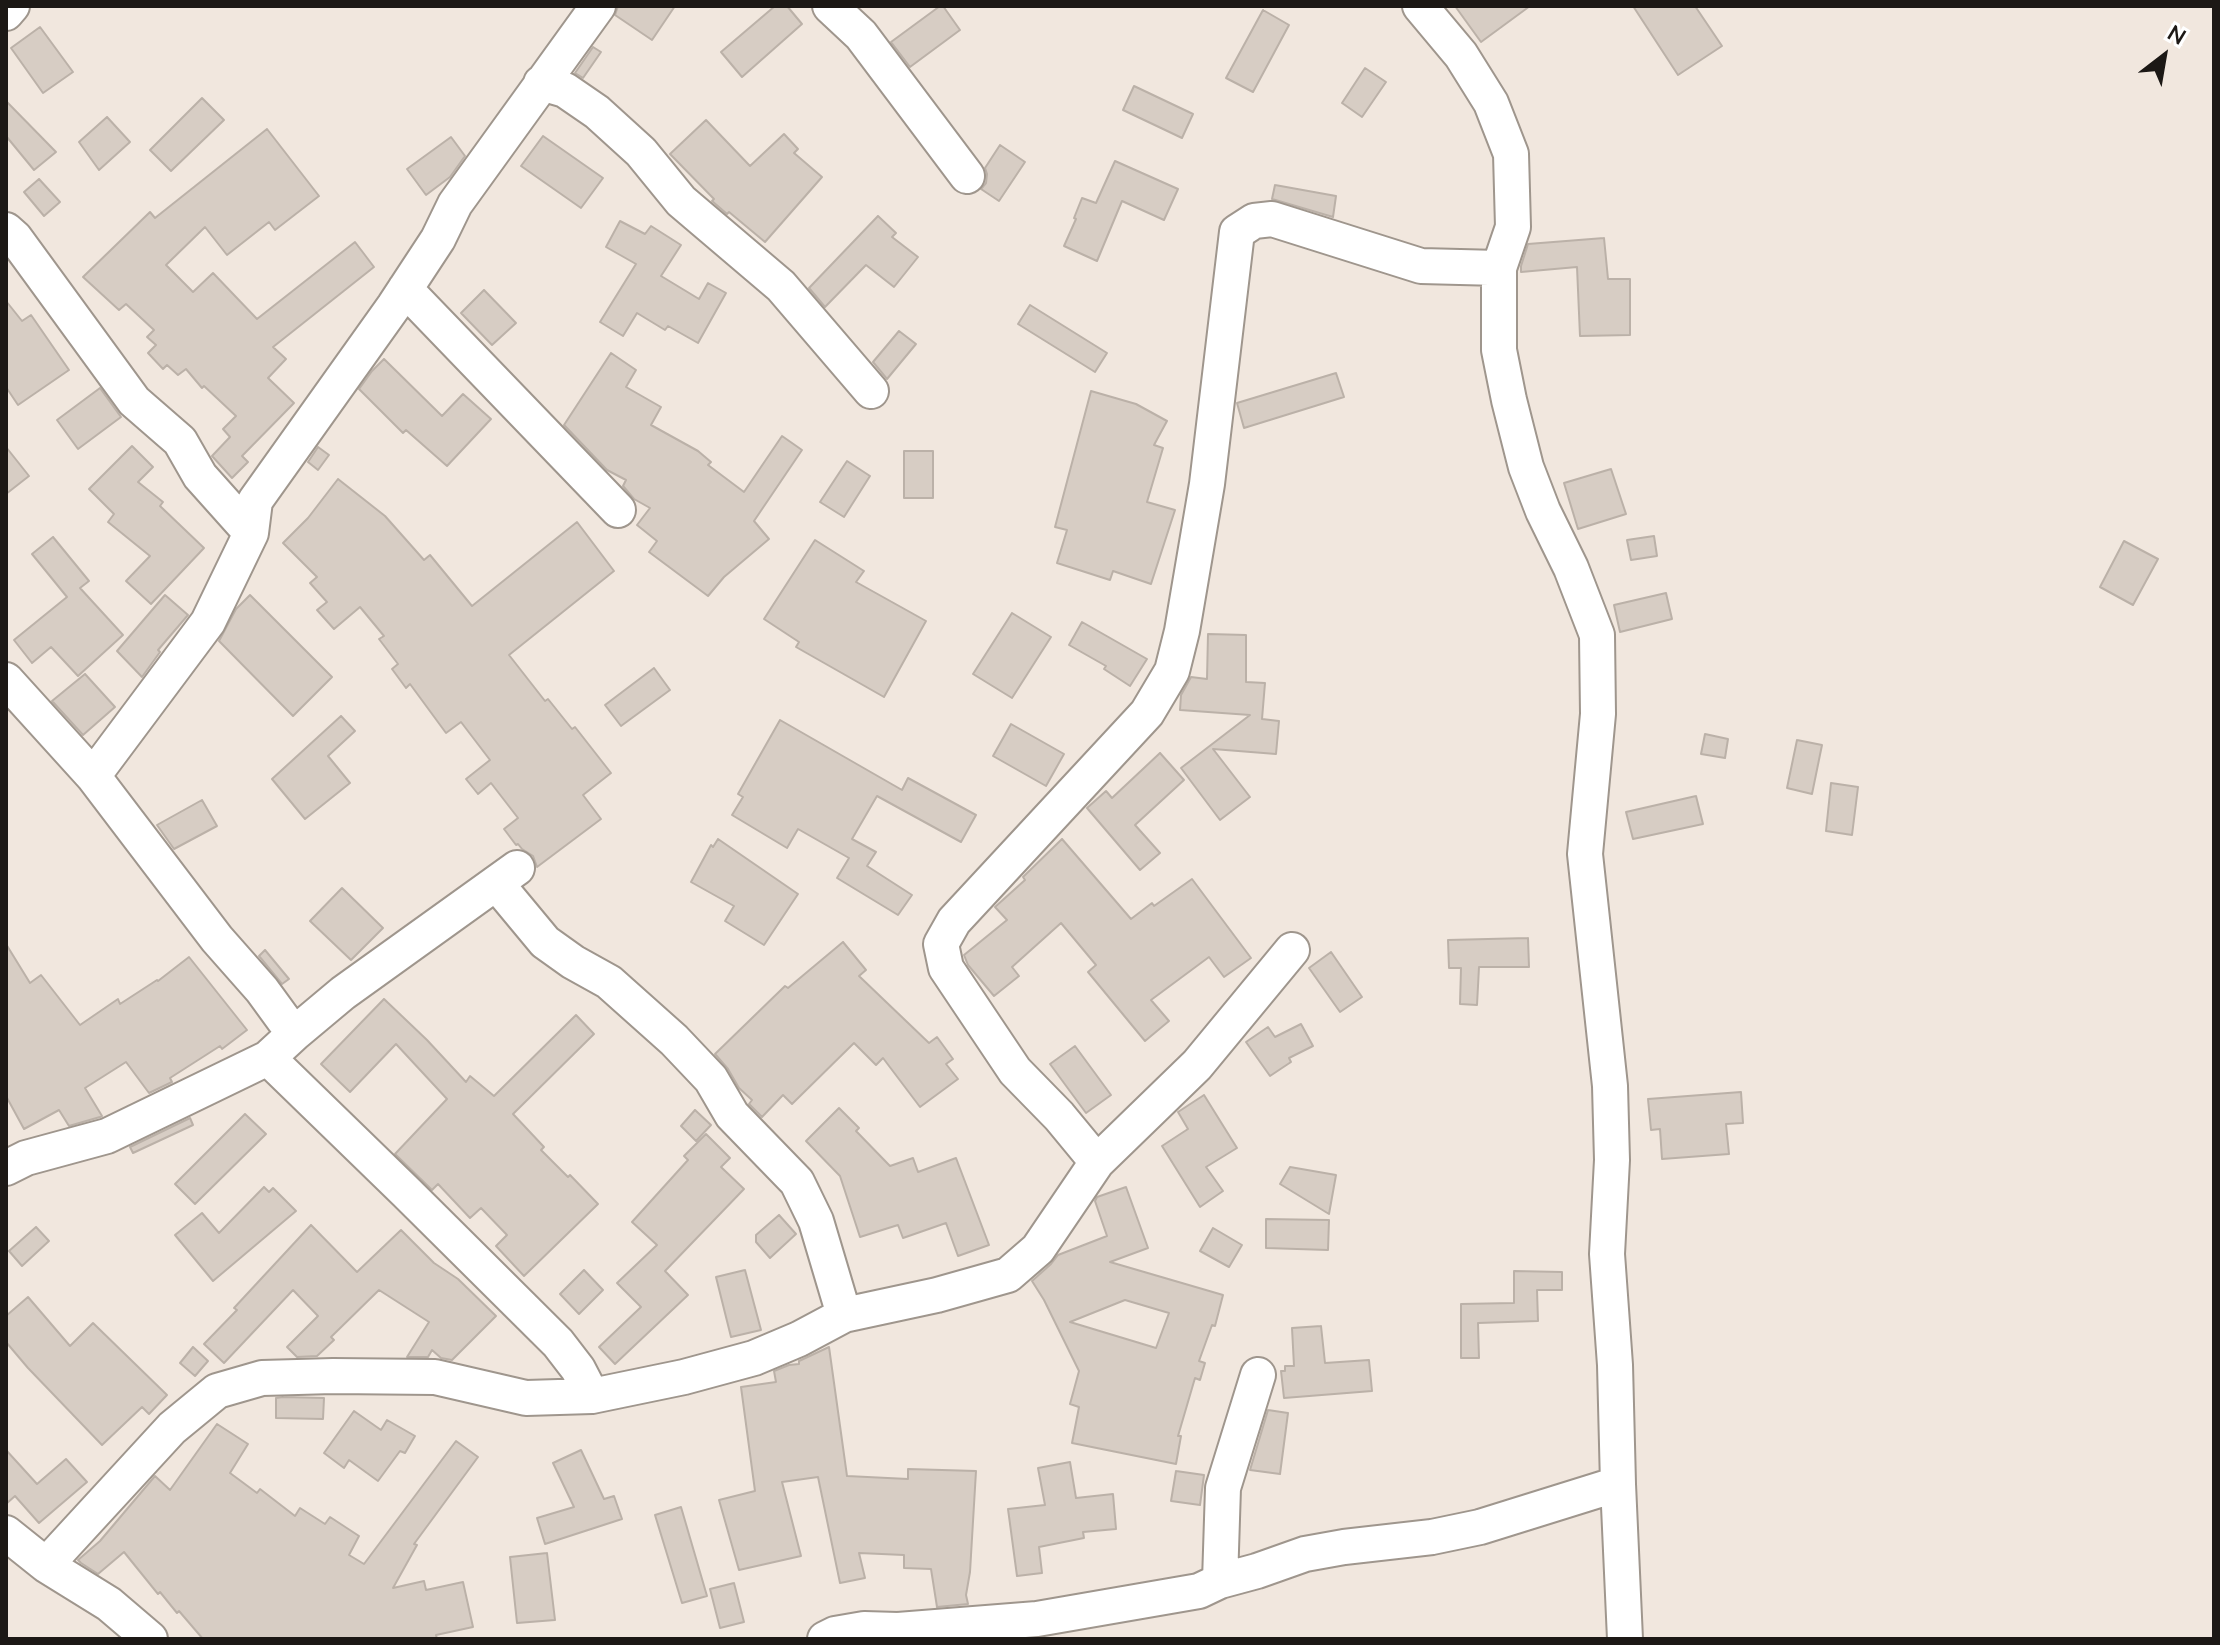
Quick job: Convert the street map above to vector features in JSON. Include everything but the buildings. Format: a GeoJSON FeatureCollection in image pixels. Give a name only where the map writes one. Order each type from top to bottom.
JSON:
{"type":"FeatureCollection","features":[{"type":"Feature","properties":{"kind":"street"},"geometry":{"type":"LineString","coordinates":[[6,13],[12,6]]}},
{"type":"Feature","properties":{"kind":"street"},"geometry":{"type":"LineString","coordinates":[[93,776],[208,622],[251,533],[255,501],[405,289],[438,239],[455,204],[598,6]]}},
{"type":"Feature","properties":{"kind":"street"},"geometry":{"type":"LineString","coordinates":[[830,6],[861,35],[967,176]]}},
{"type":"Feature","properties":{"kind":"street"},"geometry":{"type":"LineString","coordinates":[[1420,6],[1461,55],[1491,103],[1511,154],[1513,227],[1499,268],[1499,350],[1526,467],[1597,635],[1598,714],[1585,854],[1610,1086],[1612,1160],[1607,1254],[1615,1365],[1625,1639]]}},
{"type":"Feature","properties":{"kind":"street"},"geometry":{"type":"LineString","coordinates":[[541,83],[565,90],[597,112],[641,152],[681,201],[781,286],[871,391]]}},
{"type":"Feature","properties":{"kind":"street"},"geometry":{"type":"LineString","coordinates":[[6,203],[6,212]]}},
{"type":"Feature","properties":{"kind":"street"},"geometry":{"type":"LineString","coordinates":[[1097,1162],[1059,1116],[1015,1071],[946,968],[941,944],[954,921],[1147,713],[1172,671],[1182,631],[1207,484],[1237,232],[1254,221],[1272,219],[1421,266],[1499,268]]}},
{"type":"Feature","properties":{"kind":"street"},"geometry":{"type":"LineString","coordinates":[[6,230],[15,238],[134,401],[180,441],[200,476],[251,533]]}},
{"type":"Feature","properties":{"kind":"street"},"geometry":{"type":"LineString","coordinates":[[405,289],[618,510]]}},
{"type":"Feature","properties":{"kind":"street"},"geometry":{"type":"LineString","coordinates":[[6,680],[93,776],[294,1034]]}},
{"type":"Feature","properties":{"kind":"street"},"geometry":{"type":"LineString","coordinates":[[13,1153],[107,1136],[268,1058],[343,993],[506,876],[545,942],[609,982],[674,1040],[711,1079],[732,1115],[797,1182],[816,1221],[844,1315]]}},
{"type":"Feature","properties":{"kind":"street"},"geometry":{"type":"LineString","coordinates":[[46,1565],[172,1428],[217,1391],[262,1378],[435,1377],[526,1398],[592,1396],[684,1377],[754,1358],[844,1315],[922,1299],[1008,1275],[1038,1249],[1097,1162],[1197,1065],[1292,950]]}},
{"type":"Feature","properties":{"kind":"street"},"geometry":{"type":"LineString","coordinates":[[268,1058],[558,1343],[578,1369],[592,1396]]}},
{"type":"Feature","properties":{"kind":"street"},"geometry":{"type":"LineString","coordinates":[[1220,1581],[1223,1488],[1258,1375]]}},
{"type":"Feature","properties":{"kind":"street"},"geometry":{"type":"LineString","coordinates":[[825,1639],[864,1629],[1041,1629],[1199,1591],[1220,1581],[1305,1554],[1432,1537],[1480,1527],[1618,1484]]}},
{"type":"Feature","properties":{"kind":"street"},"geometry":{"type":"LineString","coordinates":[[8,1541],[109,1604],[150,1639]]}}]}
